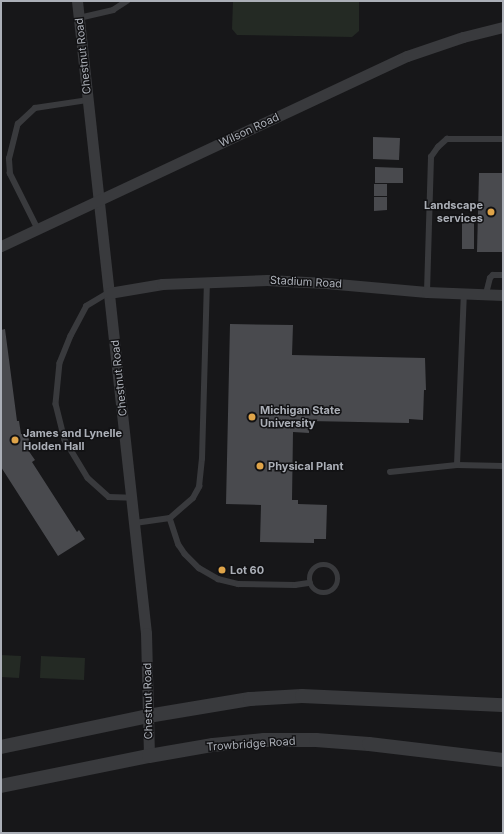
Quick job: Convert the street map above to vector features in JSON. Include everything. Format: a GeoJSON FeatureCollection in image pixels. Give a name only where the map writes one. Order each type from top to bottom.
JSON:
{"type":"FeatureCollection","features":[{"type":"Feature","properties":{"kind":"street","name":"Chestnut Road"},"geometry":{"type":"LineString","coordinates":[[77,1],[100,200],[146,633],[149,756]]}},
{"type":"Feature","properties":{"kind":"street","name":"Wilson Road"},"geometry":{"type":"LineString","coordinates":[[1,246],[407,56],[463,37],[503,27]]}},
{"type":"Feature","properties":{"kind":"street","name":"Stadium Road"},"geometry":{"type":"LineString","coordinates":[[109,293],[132,287],[267,280],[326,283],[427,292],[503,295]]}},
{"type":"Feature","properties":{"kind":"street"},"geometry":{"type":"LineString","coordinates":[[1,747],[148,716],[250,699],[302,696],[503,705]]}},
{"type":"Feature","properties":{"kind":"street","name":"Trowbridge Road"},"geometry":{"type":"LineString","coordinates":[[1,786],[149,756],[242,742],[316,740],[503,760]]}},
{"type":"Feature","properties":{"kind":"lane"},"geometry":{"type":"LineString","coordinates":[[79,18],[113,10],[127,1]]}},
{"type":"Feature","properties":{"kind":"lane"},"geometry":{"type":"LineString","coordinates":[[38,230],[10,174],[9,159],[18,124],[35,108],[88,100]]}},
{"type":"Feature","properties":{"kind":"lane"},"geometry":{"type":"LineString","coordinates":[[427,292],[431,157],[438,147],[447,139],[503,139]]}},
{"type":"Feature","properties":{"kind":"lane"},"geometry":{"type":"LineString","coordinates":[[486,295],[490,278],[493,275],[503,275]]}},
{"type":"Feature","properties":{"kind":"lane"},"geometry":{"type":"LineString","coordinates":[[135,523],[170,518],[193,498],[201,477],[207,282]]}},
{"type":"Feature","properties":{"kind":"lane"},"geometry":{"type":"LineString","coordinates":[[109,293],[95,299],[87,306],[71,336],[60,363],[56,404],[65,440],[88,478],[109,497],[132,498]]}},
{"type":"Feature","properties":{"kind":"lane"},"geometry":{"type":"LineString","coordinates":[[457,465],[464,294]]}},
{"type":"Feature","properties":{"kind":"lane"},"geometry":{"type":"LineString","coordinates":[[390,472],[457,465],[503,466]]}},
{"type":"Feature","properties":{"kind":"lane"},"geometry":{"type":"LineString","coordinates":[[170,518],[179,545],[185,554],[199,568],[218,578],[238,584],[295,586],[310,583]]}},
{"type":"Feature","properties":{"kind":"lane"},"geometry":{"type":"LineString","coordinates":[[330,566],[337,572],[338,582],[329,592],[316,590],[310,583],[310,574],[316,567],[330,566]]}},
{"type":"Feature","properties":{"kind":"shaded area"},"geometry":{"type":"Polygon","coordinates":[[[233,1],[359,1],[359,31],[352,37],[237,35],[232,29],[233,1]]]}},
{"type":"Feature","properties":{"kind":"shaded area"},"geometry":{"type":"Polygon","coordinates":[[[1,655],[21,656],[19,678],[1,677],[1,655]]]}},
{"type":"Feature","properties":{"kind":"shaded area"},"geometry":{"type":"Polygon","coordinates":[[[41,656],[85,658],[84,680],[40,678],[41,656]]]}},
{"type":"Feature","properties":{"kind":"building"},"geometry":{"type":"Polygon","coordinates":[[[373,137],[400,138],[399,160],[373,159],[373,137]]]}},
{"type":"Feature","properties":{"kind":"building"},"geometry":{"type":"Polygon","coordinates":[[[375,167],[403,168],[403,183],[375,183],[375,167]]]}},
{"type":"Feature","properties":{"kind":"building","name":"Landscape services"},"geometry":{"type":"Polygon","coordinates":[[[479,173],[503,173],[503,252],[477,252],[479,173]]]}},
{"type":"Feature","properties":{"kind":"building"},"geometry":{"type":"Polygon","coordinates":[[[374,184],[387,184],[387,196],[374,196],[374,184]]]}},
{"type":"Feature","properties":{"kind":"building"},"geometry":{"type":"Polygon","coordinates":[[[374,197],[387,197],[387,210],[374,211],[374,197]]]}},
{"type":"Feature","properties":{"kind":"building"},"geometry":{"type":"Polygon","coordinates":[[[462,223],[474,223],[474,249],[462,249],[462,223]]]}},
{"type":"Feature","properties":{"kind":"building","name":"Physical Plant"},"geometry":{"type":"Polygon","coordinates":[[[230,324],[293,325],[292,355],[425,358],[426,390],[424,390],[423,420],[409,419],[409,423],[309,421],[309,433],[293,432],[292,500],[298,500],[298,504],[327,505],[326,539],[314,539],[314,543],[260,542],[261,505],[226,504],[230,324]]]}},
{"type":"Feature","properties":{"kind":"building","name":"James and Lynelle Holden Hall"},"geometry":{"type":"Polygon","coordinates":[[[5,329],[17,421],[19,421],[21,434],[27,434],[31,446],[28,450],[35,460],[32,462],[77,532],[79,530],[85,539],[58,556],[1,467],[1,330],[5,329]]]}},
{"type":"Feature","properties":{"kind":"place","name":"Landscape services"},"geometry":{"type":"Point","coordinates":[491,212]}},
{"type":"Feature","properties":{"kind":"place","name":"Michigan State University"},"geometry":{"type":"Point","coordinates":[252,417]}},
{"type":"Feature","properties":{"kind":"place","name":"James and Lynelle Holden Hall"},"geometry":{"type":"Point","coordinates":[15,440]}},
{"type":"Feature","properties":{"kind":"place","name":"Physical Plant"},"geometry":{"type":"Point","coordinates":[260,466]}},
{"type":"Feature","properties":{"kind":"place","name":"Lot 60"},"geometry":{"type":"Point","coordinates":[222,570]}}]}
